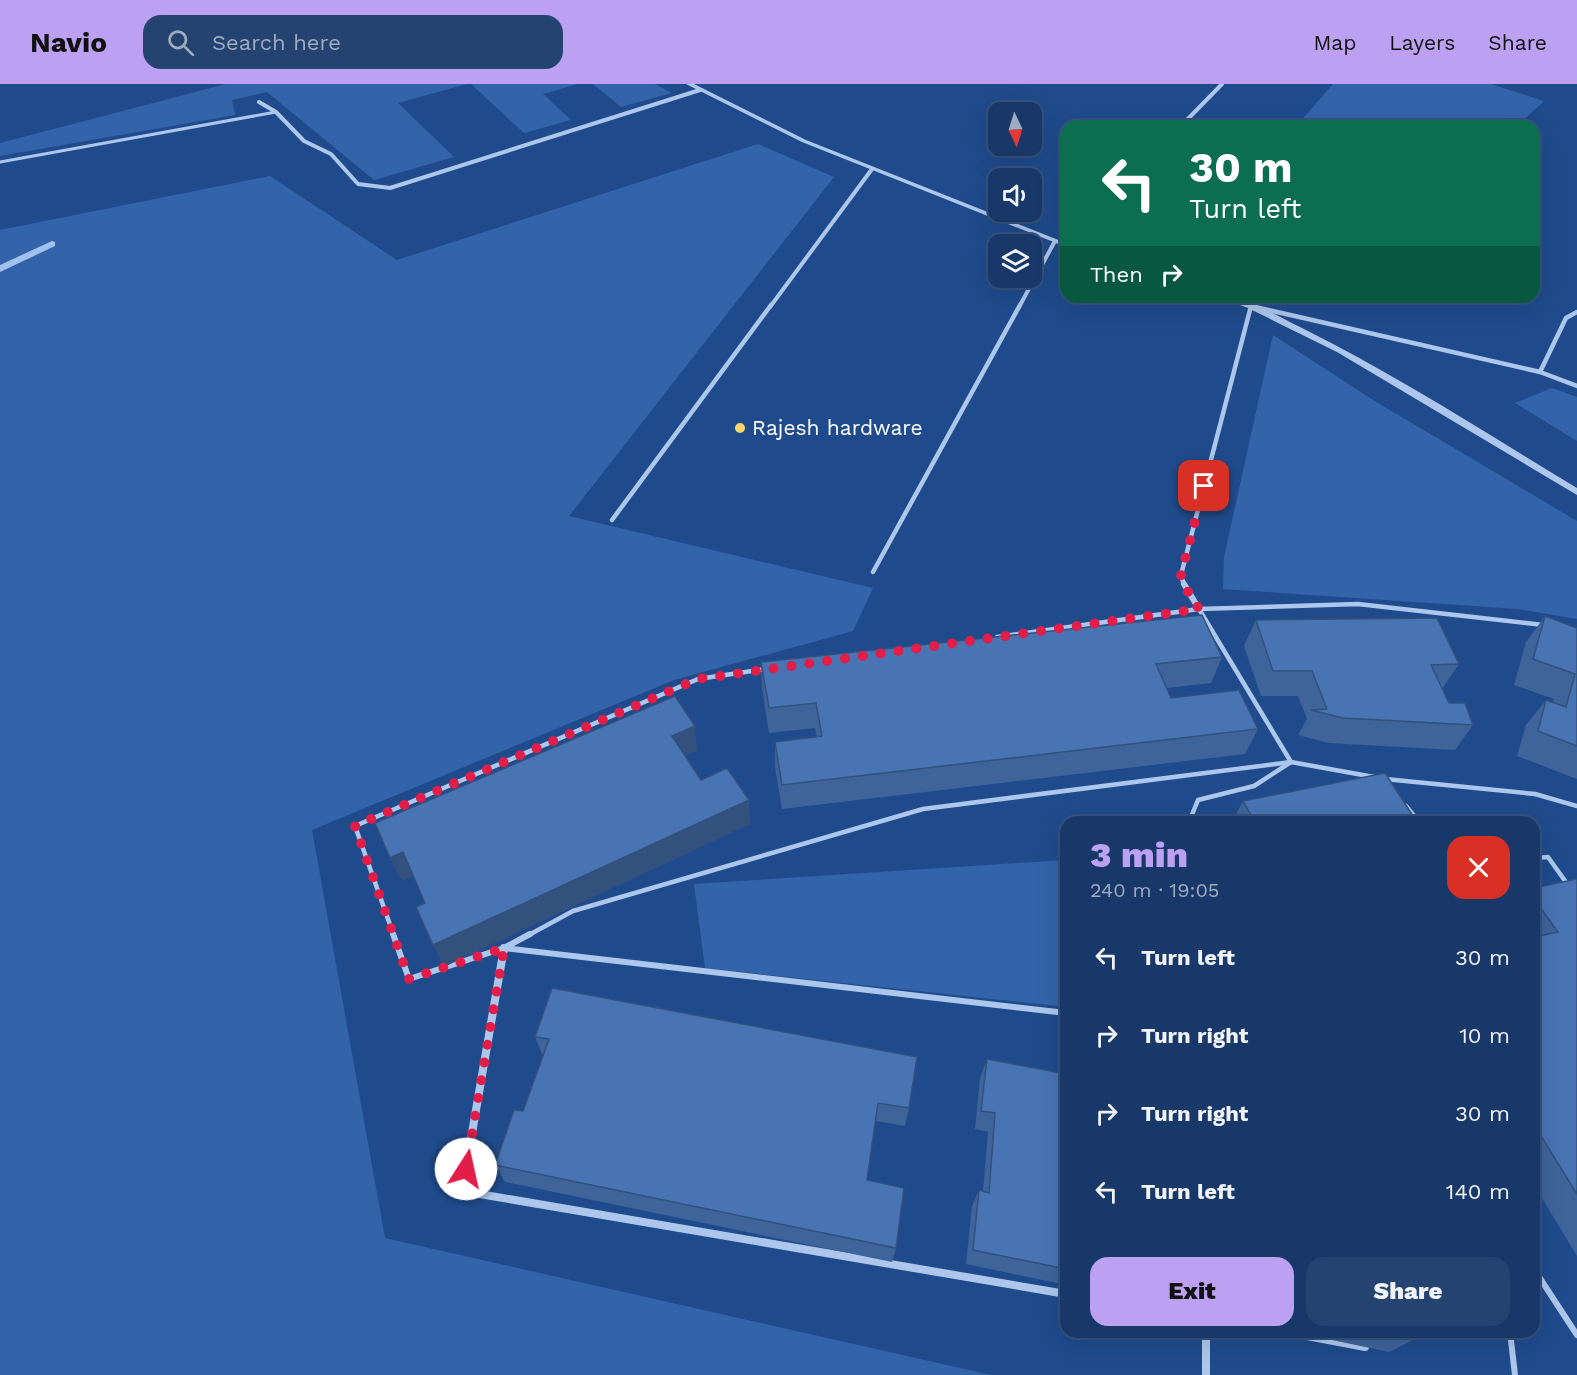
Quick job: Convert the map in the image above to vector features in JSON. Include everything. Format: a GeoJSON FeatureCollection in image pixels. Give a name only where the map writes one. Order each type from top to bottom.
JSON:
{"type":"FeatureCollection","features":[{"type":"Feature","properties":{"kind":"street"},"geometry":{"type":"LineString","coordinates":[[689,84],[804,141],[1060,243]]}},
{"type":"Feature","properties":{"kind":"street"},"geometry":{"type":"LineString","coordinates":[[1187,120],[1222,84]]}},
{"type":"Feature","properties":{"kind":"street"},"geometry":{"type":"LineString","coordinates":[[259,102],[276,112],[304,141],[331,154],[358,184],[390,188],[700,90]]}},
{"type":"Feature","properties":{"kind":"street"},"geometry":{"type":"LineString","coordinates":[[612,520],[872,169]]}},
{"type":"Feature","properties":{"kind":"street"},"geometry":{"type":"LineString","coordinates":[[873,572],[1055,241]]}},
{"type":"Feature","properties":{"kind":"street"},"geometry":{"type":"LineString","coordinates":[[1242,303],[1540,372],[1577,386]]}},
{"type":"Feature","properties":{"kind":"street"},"geometry":{"type":"LineString","coordinates":[[1251,306],[1340,350],[1577,492]]}},
{"type":"Feature","properties":{"kind":"street"},"geometry":{"type":"LineString","coordinates":[[1199,609],[1185,587],[1181,575],[1251,306]]}},
{"type":"Feature","properties":{"kind":"street"},"geometry":{"type":"LineString","coordinates":[[1540,372],[1566,318],[1577,312]]}},
{"type":"Feature","properties":{"kind":"street"},"geometry":{"type":"LineString","coordinates":[[504,948],[462,1191],[1060,1293]]}},
{"type":"Feature","properties":{"kind":"street"},"geometry":{"type":"LineString","coordinates":[[1206,1338],[1206,1375]]}},
{"type":"Feature","properties":{"kind":"street"},"geometry":{"type":"LineString","coordinates":[[1319,1338],[1374,1348]]}},
{"type":"Feature","properties":{"kind":"lane"},"geometry":{"type":"LineString","coordinates":[[0,162],[276,112]]}},
{"type":"Feature","properties":{"kind":"lane"},"geometry":{"type":"LineString","coordinates":[[989,638],[1199,609],[1358,604],[1548,626]]}},
{"type":"Feature","properties":{"kind":"lane"},"geometry":{"type":"LineString","coordinates":[[1199,609],[1291,762]]}},
{"type":"Feature","properties":{"kind":"lane"},"geometry":{"type":"LineString","coordinates":[[768,669],[698,679],[355,826],[409,979],[504,948],[573,911],[923,809],[1291,762],[1384,779],[1535,794],[1577,806]]}},
{"type":"Feature","properties":{"kind":"lane"},"geometry":{"type":"LineString","coordinates":[[1191,816],[1198,800],[1254,786],[1291,762]]}},
{"type":"Feature","properties":{"kind":"lane"},"geometry":{"type":"LineString","coordinates":[[1384,779],[1391,788]]}},
{"type":"Feature","properties":{"kind":"lane"},"geometry":{"type":"LineString","coordinates":[[1398,796],[1414,816]]}},
{"type":"Feature","properties":{"kind":"lane"},"geometry":{"type":"LineString","coordinates":[[1540,858],[1548,857],[1571,889]]}},
{"type":"Feature","properties":{"kind":"lane"},"geometry":{"type":"LineString","coordinates":[[504,948],[1060,1012]]}},
{"type":"Feature","properties":{"kind":"lane"},"geometry":{"type":"LineString","coordinates":[[1540,1278],[1577,1335]]}},
{"type":"Feature","properties":{"kind":"lane"},"geometry":{"type":"LineString","coordinates":[[1511,1338],[1515,1375]]}},
{"type":"Feature","properties":{"kind":"shaded area"},"geometry":{"type":"Polygon","coordinates":[[[226,84],[467,84],[398,103],[454,157],[374,180],[267,92],[232,100],[235,115],[0,156],[0,143],[226,84]]]}},
{"type":"Feature","properties":{"kind":"shaded area"},"geometry":{"type":"Polygon","coordinates":[[[471,84],[578,84],[543,94],[571,120],[524,133],[471,84]]]}},
{"type":"Feature","properties":{"kind":"shaded area"},"geometry":{"type":"Polygon","coordinates":[[[593,84],[655,84],[672,93],[621,107],[593,84]]]}},
{"type":"Feature","properties":{"kind":"shaded area"},"geometry":{"type":"Polygon","coordinates":[[[1333,84],[1491,84],[1544,101],[1523,120],[1302,120],[1333,84]]]}},
{"type":"Feature","properties":{"kind":"shaded area"},"geometry":{"type":"Polygon","coordinates":[[[758,144],[834,177],[569,516],[873,588],[853,631],[674,680],[312,830],[385,1238],[991,1375],[0,1375],[0,230],[270,176],[397,260],[758,144]]]}},
{"type":"Feature","properties":{"kind":"shaded area"},"geometry":{"type":"Polygon","coordinates":[[[1273,335],[1373,400],[1577,521],[1577,619],[1518,609],[1223,589],[1224,557],[1273,335]]]}},
{"type":"Feature","properties":{"kind":"shaded area"},"geometry":{"type":"Polygon","coordinates":[[[1552,388],[1577,397],[1577,441],[1515,403],[1552,388]]]}},
{"type":"Feature","properties":{"kind":"shaded area"},"geometry":{"type":"Polygon","coordinates":[[[1060,860],[1060,1006],[705,968],[694,884],[1060,860]]]}},
{"type":"Feature","properties":{"kind":"building"},"geometry":{"type":"Polygon","coordinates":[[[1202,615],[1222,657],[1156,664],[1171,698],[1239,690],[1258,729],[782,785],[775,742],[822,736],[816,703],[769,708],[761,662],[1202,615]]]}},
{"type":"Feature","properties":{"kind":"building"},"geometry":{"type":"Polygon","coordinates":[[[1545,616],[1577,628],[1577,746],[1538,731],[1546,700],[1566,707],[1575,674],[1533,659],[1545,616]]]}},
{"type":"Feature","properties":{"kind":"building"},"geometry":{"type":"Polygon","coordinates":[[[1437,618],[1459,664],[1431,665],[1449,703],[1465,703],[1473,725],[1343,718],[1311,710],[1327,709],[1312,671],[1273,671],[1256,620],[1437,618]]]}},
{"type":"Feature","properties":{"kind":"building"},"geometry":{"type":"Polygon","coordinates":[[[675,696],[695,726],[672,736],[701,780],[727,768],[749,800],[433,945],[416,907],[425,903],[403,852],[390,858],[375,823],[675,696]]]}},
{"type":"Feature","properties":{"kind":"building"},"geometry":{"type":"Polygon","coordinates":[[[1385,773],[1413,816],[1252,816],[1243,801],[1385,773]]]}},
{"type":"Feature","properties":{"kind":"building"},"geometry":{"type":"Polygon","coordinates":[[[1577,879],[1577,1194],[1540,1135],[1540,936],[1558,932],[1540,907],[1540,887],[1577,879]]]}},
{"type":"Feature","properties":{"kind":"building"},"geometry":{"type":"Polygon","coordinates":[[[552,988],[917,1057],[909,1108],[878,1103],[867,1180],[904,1188],[896,1248],[495,1165],[514,1110],[523,1111],[549,1039],[535,1037],[552,988]]]}},
{"type":"Feature","properties":{"kind":"building"},"geometry":{"type":"Polygon","coordinates":[[[987,1059],[1060,1073],[1060,1268],[973,1250],[979,1190],[989,1193],[995,1113],[981,1111],[987,1059]]]}},
{"type":"Feature","properties":{"kind":"waterway"},"geometry":{"type":"LineString","coordinates":[[0,269],[52,244]]}},
{"type":"Feature","properties":{"kind":"place","name":"Rajesh hardware"},"geometry":{"type":"Point","coordinates":[740,428]}},
{"type":"Feature","properties":{"kind":"route"},"geometry":{"type":"LineString","coordinates":[[466,1169],[504,948],[409,979],[355,826],[698,679],[1199,609],[1185,587],[1181,575],[1204,486]]}}]}
